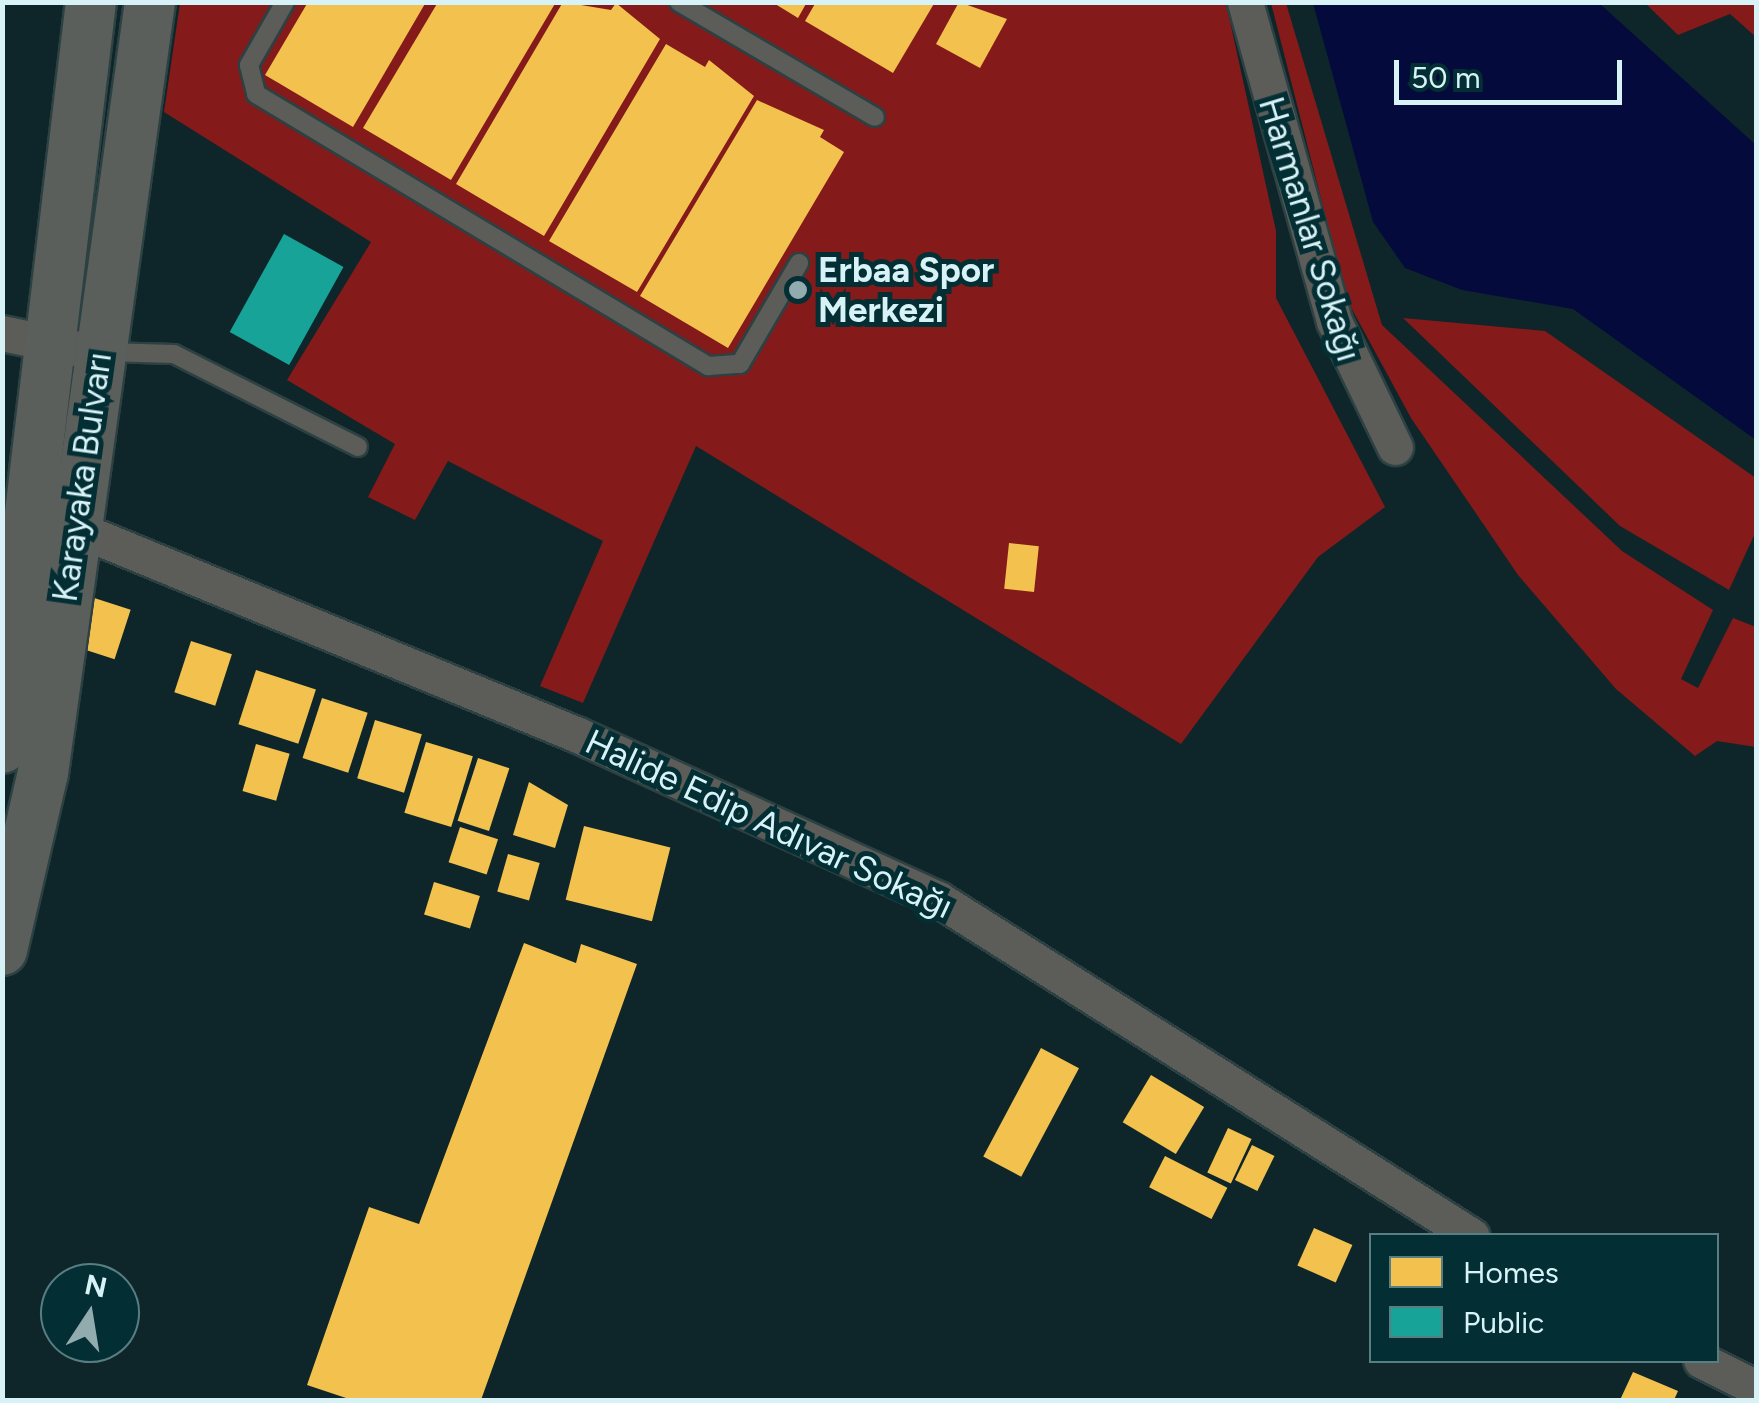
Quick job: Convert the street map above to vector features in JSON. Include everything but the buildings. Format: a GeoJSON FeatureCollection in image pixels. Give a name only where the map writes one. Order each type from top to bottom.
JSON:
{"type":"FeatureCollection","features":[{"type":"Feature","properties":{"kind":"main road","name":"Karayaka Bulvarı"},"geometry":{"type":"LineString","coordinates":[[2,748],[23,339],[91,2]]}},
{"type":"Feature","properties":{"kind":"main road","name":"Karayaka Bulvarı"},"geometry":{"type":"LineString","coordinates":[[2,950],[43,773],[150,2]]}},
{"type":"Feature","properties":{"kind":"street","name":"Harmanlar Sokağı"},"geometry":{"type":"LineString","coordinates":[[1246,2],[1334,321],[1395,447]]}},
{"type":"Feature","properties":{"kind":"street"},"geometry":{"type":"LineString","coordinates":[[23,339],[99,352]]}},
{"type":"Feature","properties":{"kind":"street","name":"Halide Edip Adıvar Sokağı"},"geometry":{"type":"LineString","coordinates":[[74,528],[867,863],[1014,944],[1467,1233]]}},
{"type":"Feature","properties":{"kind":"street"},"geometry":{"type":"LineString","coordinates":[[1707,1363],[1756,1388]]}},
{"type":"Feature","properties":{"kind":"lane"},"geometry":{"type":"LineString","coordinates":[[285,2],[250,65],[256,94],[708,366],[740,364],[798,264]]}},
{"type":"Feature","properties":{"kind":"lane"},"geometry":{"type":"LineString","coordinates":[[679,2],[875,117]]}},
{"type":"Feature","properties":{"kind":"lane"},"geometry":{"type":"LineString","coordinates":[[99,352],[174,354],[358,447]]}},
{"type":"Feature","properties":{"kind":"shaded area","name":"Erbaa Spor Merkezi"},"geometry":{"type":"Polygon","coordinates":[[[180,3],[1226,3],[1276,231],[1276,298],[1385,507],[1318,557],[1181,744],[696,446],[583,703],[540,686],[603,541],[448,461],[415,520],[368,497],[395,444],[287,380],[371,242],[164,112],[180,3]]]}},
{"type":"Feature","properties":{"kind":"shaded area"},"geometry":{"type":"Polygon","coordinates":[[[1271,3],[1286,3],[1382,325],[1622,551],[1713,610],[1681,679],[1698,688],[1733,618],[1756,627],[1756,747],[1717,741],[1695,756],[1616,689],[1518,575],[1411,418],[1347,300],[1271,3]]]}},
{"type":"Feature","properties":{"kind":"shaded area"},"geometry":{"type":"Polygon","coordinates":[[[1313,3],[1599,3],[1756,145],[1756,440],[1573,309],[1462,290],[1405,268],[1373,222],[1313,3]]]}},
{"type":"Feature","properties":{"kind":"shaded area"},"geometry":{"type":"Polygon","coordinates":[[[1645,3],[1756,3],[1756,37],[1730,14],[1678,35],[1645,3]]]}},
{"type":"Feature","properties":{"kind":"shaded area"},"geometry":{"type":"Polygon","coordinates":[[[1403,318],[1545,331],[1756,478],[1756,531],[1729,590],[1620,526],[1403,318]]]}},
{"type":"Feature","properties":{"kind":"place","name":"Erbaa Spor Merkezi"},"geometry":{"type":"Point","coordinates":[798,290]}}]}
